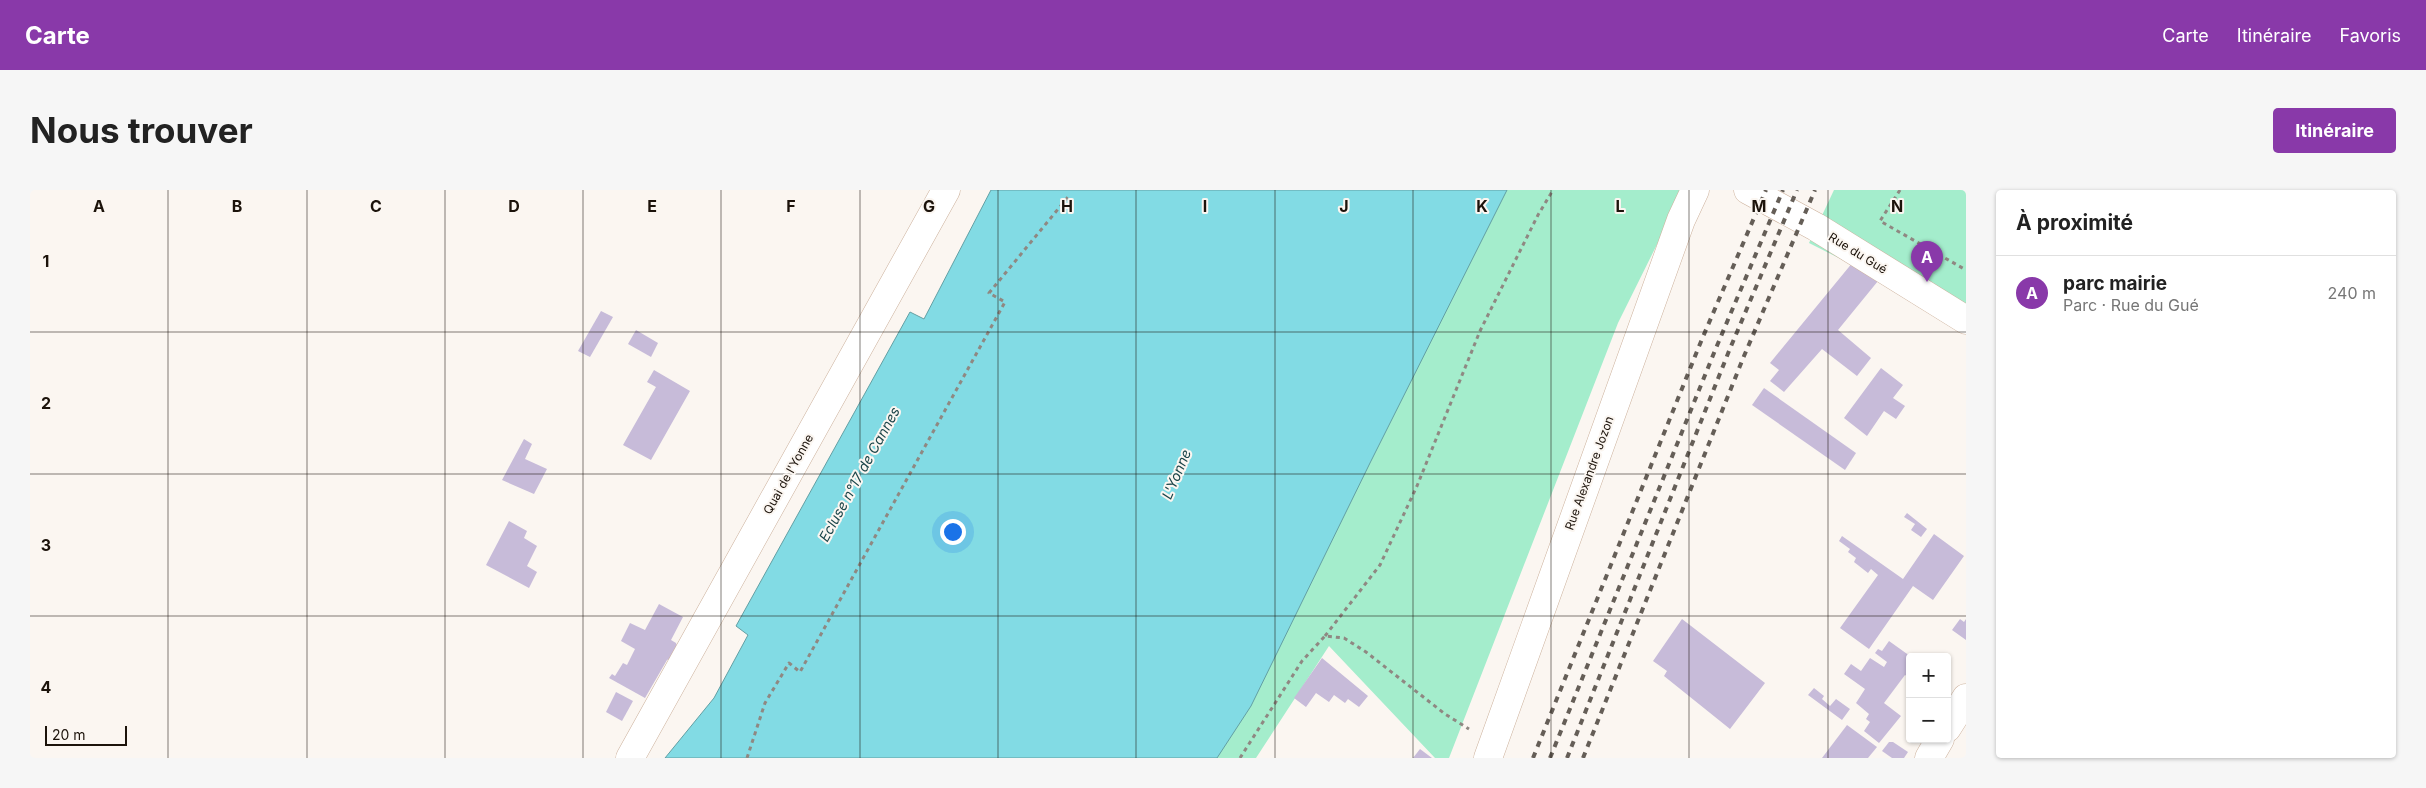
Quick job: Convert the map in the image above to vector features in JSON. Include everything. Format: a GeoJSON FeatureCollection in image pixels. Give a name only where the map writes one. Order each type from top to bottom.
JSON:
{"type":"FeatureCollection","features":[{"type":"Feature","properties":{"kind":"street","name":"Quai de l'Yonne"},"geometry":{"type":"LineString","coordinates":[[630,758],[946,190]]}},
{"type":"Feature","properties":{"kind":"street","name":"Rue Alexandre Jozon"},"geometry":{"type":"LineString","coordinates":[[1490,750],[1681,220],[1695,190]]}},
{"type":"Feature","properties":{"kind":"street","name":"Rue du Gué"},"geometry":{"type":"LineString","coordinates":[[1748,190],[1816,227],[1966,320]]}},
{"type":"Feature","properties":{"kind":"street"},"geometry":{"type":"LineString","coordinates":[[1951,722],[1966,698]]}},
{"type":"Feature","properties":{"kind":"street"},"geometry":{"type":"LineString","coordinates":[[1929,758],[1938,743]]}},
{"type":"Feature","properties":{"kind":"path"},"geometry":{"type":"LineString","coordinates":[[1240,758],[1302,661],[1325,636],[1380,565],[1417,486],[1480,331],[1538,215],[1553,190]]}},
{"type":"Feature","properties":{"kind":"path"},"geometry":{"type":"LineString","coordinates":[[1900,190],[1880,221],[1966,270]]}},
{"type":"Feature","properties":{"kind":"path"},"geometry":{"type":"LineString","coordinates":[[747,758],[765,703],[789,663],[800,672],[1005,302],[989,293],[1068,197]]}},
{"type":"Feature","properties":{"kind":"path"},"geometry":{"type":"LineString","coordinates":[[1325,636],[1344,638],[1366,652],[1490,750]]}},
{"type":"Feature","properties":{"kind":"green space"},"geometry":{"type":"Polygon","coordinates":[[[1502,190],[1684,190],[1618,323],[1449,758],[1435,758],[1329,646],[1256,758],[1209,758],[1502,190]]]}},
{"type":"Feature","properties":{"kind":"green space"},"geometry":{"type":"Polygon","coordinates":[[[1834,190],[1966,190],[1966,322],[1809,243],[1834,190]]]}},
{"type":"Feature","properties":{"kind":"water"},"geometry":{"type":"Polygon","coordinates":[[[991,190],[1507,190],[1251,706],[1217,758],[665,758],[714,698],[748,635],[736,626],[910,312],[924,319],[991,190]]]}},
{"type":"Feature","properties":{"kind":"building"},"geometry":{"type":"Polygon","coordinates":[[[1853,262],[1878,281],[1838,330],[1871,358],[1857,376],[1822,349],[1784,392],[1770,381],[1779,370],[1770,363],[1853,262]]]}},
{"type":"Feature","properties":{"kind":"building"},"geometry":{"type":"Polygon","coordinates":[[[601,311],[613,317],[590,357],[578,351],[601,311]]]}},
{"type":"Feature","properties":{"kind":"building"},"geometry":{"type":"Polygon","coordinates":[[[636,330],[658,343],[651,357],[628,344],[636,330]]]}},
{"type":"Feature","properties":{"kind":"building"},"geometry":{"type":"Polygon","coordinates":[[[1881,368],[1903,385],[1893,398],[1905,406],[1896,419],[1884,411],[1867,436],[1844,418],[1881,368]]]}},
{"type":"Feature","properties":{"kind":"building"},"geometry":{"type":"Polygon","coordinates":[[[654,370],[690,391],[651,460],[623,445],[656,387],[647,382],[654,370]]]}},
{"type":"Feature","properties":{"kind":"building"},"geometry":{"type":"Polygon","coordinates":[[[1764,388],[1856,453],[1845,470],[1752,405],[1764,388]]]}},
{"type":"Feature","properties":{"kind":"building"},"geometry":{"type":"Polygon","coordinates":[[[524,439],[532,444],[525,459],[547,469],[534,494],[502,480],[524,439]]]}},
{"type":"Feature","properties":{"kind":"building"},"geometry":{"type":"Polygon","coordinates":[[[1907,513],[1927,529],[1921,537],[1911,530],[1915,524],[1904,517],[1907,513]]]}},
{"type":"Feature","properties":{"kind":"building"},"geometry":{"type":"Polygon","coordinates":[[[509,521],[527,531],[524,538],[537,546],[527,566],[537,572],[529,588],[486,565],[509,521]]]}},
{"type":"Feature","properties":{"kind":"building"},"geometry":{"type":"Polygon","coordinates":[[[1934,534],[1964,556],[1933,600],[1913,586],[1869,649],[1840,628],[1878,575],[1871,569],[1868,573],[1854,562],[1856,558],[1848,552],[1850,549],[1839,541],[1842,536],[1903,579],[1934,534]]]}},
{"type":"Feature","properties":{"kind":"building"},"geometry":{"type":"Polygon","coordinates":[[[659,604],[683,617],[671,640],[676,643],[678,649],[674,657],[667,660],[645,698],[609,678],[612,674],[615,676],[623,663],[627,665],[635,649],[621,641],[630,623],[645,630],[659,604]]]}},
{"type":"Feature","properties":{"kind":"building"},"geometry":{"type":"Polygon","coordinates":[[[1682,619],[1765,683],[1730,729],[1664,676],[1667,671],[1653,661],[1682,619]]]}},
{"type":"Feature","properties":{"kind":"building"},"geometry":{"type":"Polygon","coordinates":[[[1960,619],[1964,622],[1966,619],[1966,640],[1952,630],[1960,619]]]}},
{"type":"Feature","properties":{"kind":"building"},"geometry":{"type":"Polygon","coordinates":[[[1889,641],[1906,653],[1906,676],[1884,703],[1901,716],[1879,743],[1864,731],[1870,722],[1866,719],[1869,714],[1856,703],[1865,689],[1844,674],[1851,664],[1861,671],[1870,658],[1884,667],[1887,662],[1875,653],[1878,649],[1882,651],[1889,641]]]}},
{"type":"Feature","properties":{"kind":"building"},"geometry":{"type":"Polygon","coordinates":[[[1322,658],[1368,696],[1359,707],[1348,699],[1345,703],[1334,695],[1329,702],[1316,693],[1306,707],[1294,698],[1322,658]]]}},
{"type":"Feature","properties":{"kind":"building"},"geometry":{"type":"Polygon","coordinates":[[[1814,688],[1824,696],[1822,699],[1830,706],[1836,699],[1850,709],[1842,720],[1808,695],[1814,688]]]}},
{"type":"Feature","properties":{"kind":"building"},"geometry":{"type":"Polygon","coordinates":[[[616,692],[633,701],[622,721],[606,712],[616,692]]]}},
{"type":"Feature","properties":{"kind":"building"},"geometry":{"type":"Polygon","coordinates":[[[1847,725],[1877,747],[1868,758],[1822,758],[1847,725]]]}},
{"type":"Feature","properties":{"kind":"building"},"geometry":{"type":"Polygon","coordinates":[[[1889,742],[1893,742],[1908,752],[1904,758],[1892,758],[1882,751],[1889,742]]]}},
{"type":"Feature","properties":{"kind":"building"},"geometry":{"type":"Polygon","coordinates":[[[1420,749],[1432,758],[1413,758],[1420,749]]]}},
{"type":"Feature","properties":{"kind":"railway"},"geometry":{"type":"LineString","coordinates":[[1533,758],[1702,339],[1766,190]]}},
{"type":"Feature","properties":{"kind":"railway"},"geometry":{"type":"LineString","coordinates":[[1550,758],[1716,348],[1783,190]]}},
{"type":"Feature","properties":{"kind":"railway"},"geometry":{"type":"LineString","coordinates":[[1567,758],[1729,351],[1797,190]]}},
{"type":"Feature","properties":{"kind":"railway"},"geometry":{"type":"LineString","coordinates":[[1583,758],[1744,356],[1815,190]]}},
{"type":"Feature","properties":{"kind":"place","name":"parc mairie"},"geometry":{"type":"Point","coordinates":[1927,282]}},
{"type":"Feature","properties":{"kind":"water label","name":"Ecluse n°17 de Cannes"},"geometry":{"type":"Point","coordinates":[859,474]}},
{"type":"Feature","properties":{"kind":"water label","name":"L'Yonne"},"geometry":{"type":"Point","coordinates":[1176,474]}}]}
